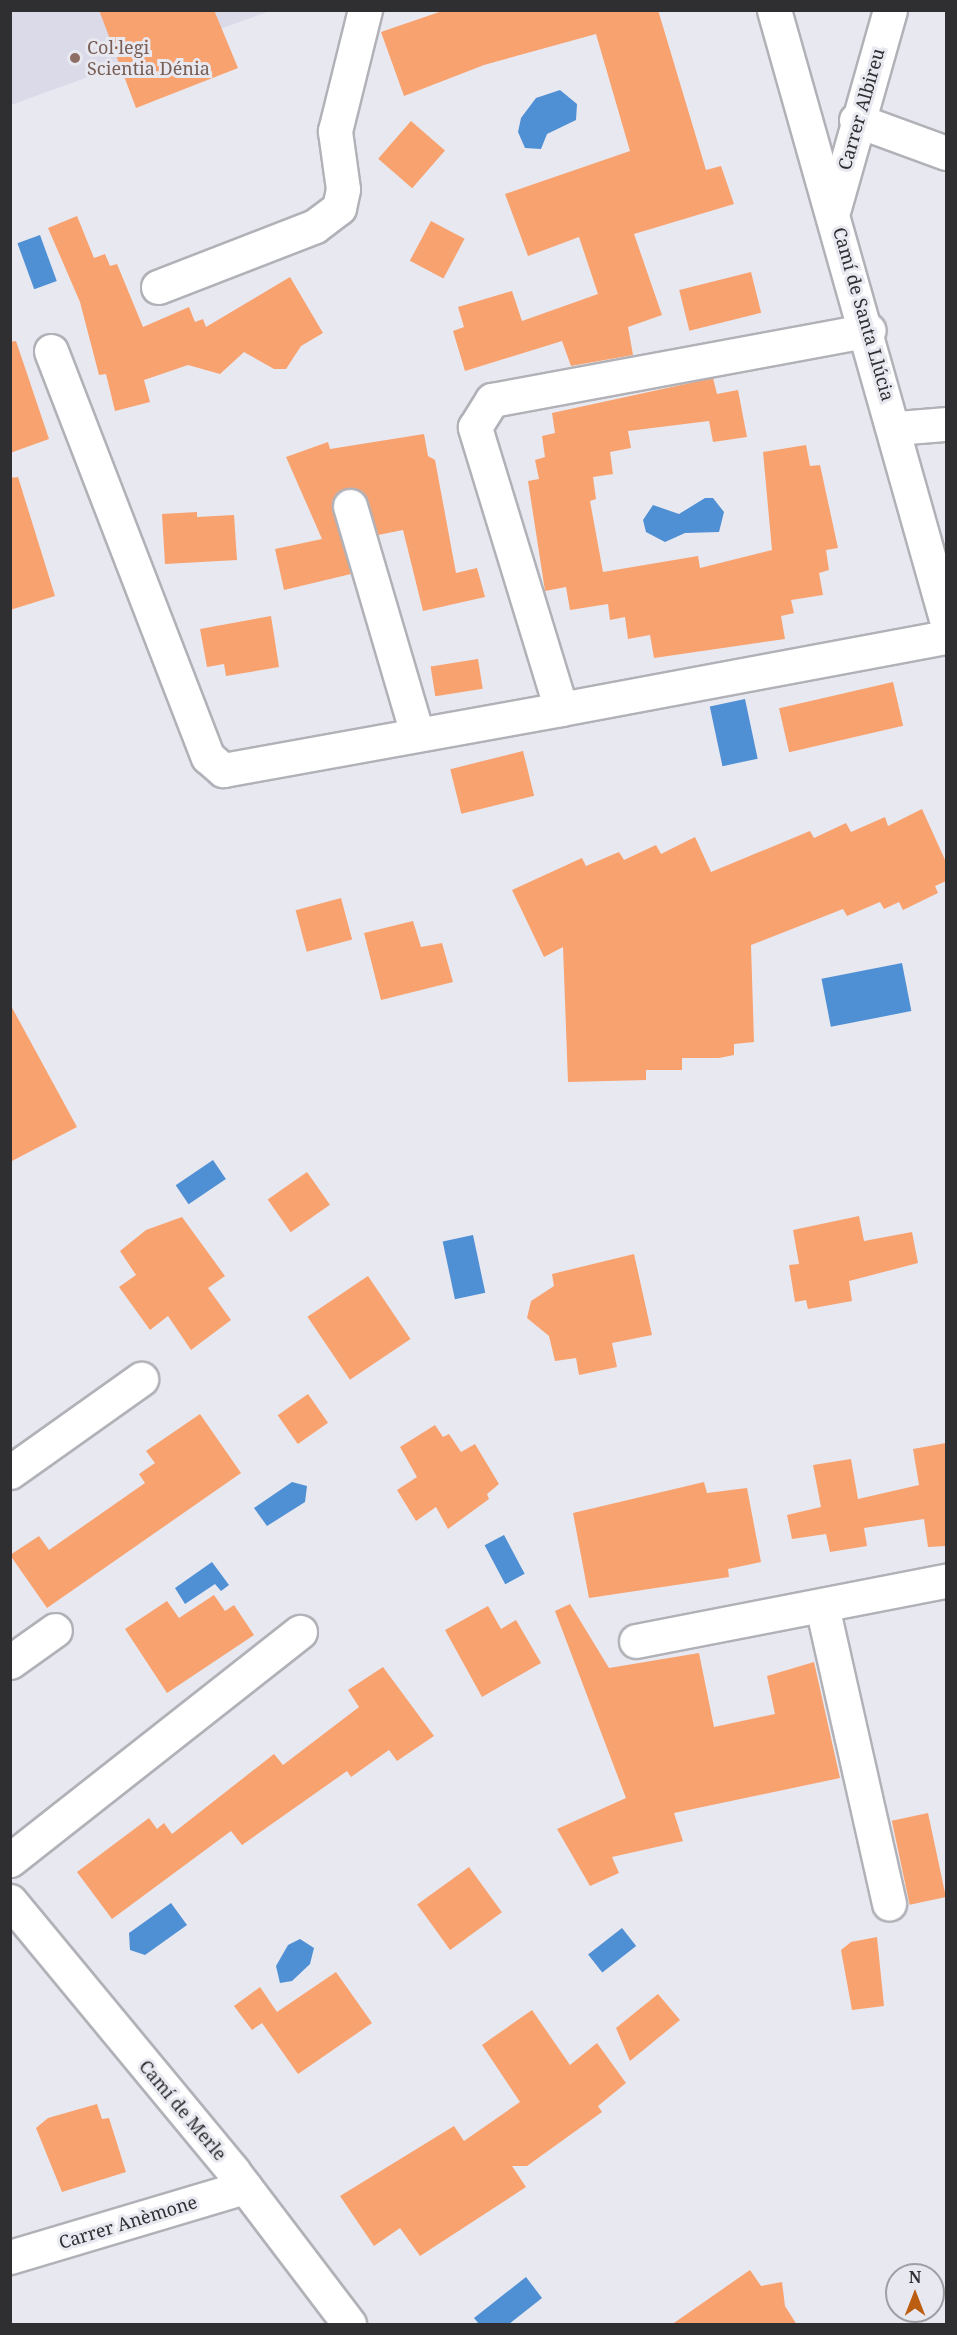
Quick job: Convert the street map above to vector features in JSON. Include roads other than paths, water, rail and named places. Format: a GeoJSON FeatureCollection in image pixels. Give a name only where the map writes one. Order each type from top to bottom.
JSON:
{"type":"FeatureCollection","features":[{"type":"Feature","properties":{"kind":"street"},"geometry":{"type":"LineString","coordinates":[[158,287],[315,225],[339,208],[343,189],[335,131],[365,10]]}},
{"type":"Feature","properties":{"kind":"street","name":"Camí de Santa Llúcia"},"geometry":{"type":"LineString","coordinates":[[774,10],[869,330],[946,619]]}},
{"type":"Feature","properties":{"kind":"street","name":"Carrer Albireu"},"geometry":{"type":"LineString","coordinates":[[834,208],[858,110],[890,10]]}},
{"type":"Feature","properties":{"kind":"street"},"geometry":{"type":"LineString","coordinates":[[858,110],[946,131]]}},
{"type":"Feature","properties":{"kind":"street"},"geometry":{"type":"LineString","coordinates":[[858,110],[946,153]]}},
{"type":"Feature","properties":{"kind":"street"},"geometry":{"type":"LineString","coordinates":[[561,709],[475,427],[480,411],[492,400],[869,330]]}},
{"type":"Feature","properties":{"kind":"street"},"geometry":{"type":"LineString","coordinates":[[51,351],[213,765],[223,770],[946,637]]}},
{"type":"Feature","properties":{"kind":"street"},"geometry":{"type":"LineString","coordinates":[[896,428],[946,424]]}},
{"type":"Feature","properties":{"kind":"street"},"geometry":{"type":"LineString","coordinates":[[350,506],[417,734]]}},
{"type":"Feature","properties":{"kind":"street"},"geometry":{"type":"LineString","coordinates":[[10,1472],[141,1379]]}},
{"type":"Feature","properties":{"kind":"street"},"geometry":{"type":"LineString","coordinates":[[636,1641],[946,1581]]}},
{"type":"Feature","properties":{"kind":"street"},"geometry":{"type":"LineString","coordinates":[[822,1606],[889,1904]]}},
{"type":"Feature","properties":{"kind":"street"},"geometry":{"type":"LineString","coordinates":[[10,1662],[54,1630]]}},
{"type":"Feature","properties":{"kind":"street"},"geometry":{"type":"LineString","coordinates":[[10,1860],[300,1632]]}},
{"type":"Feature","properties":{"kind":"street","name":"Camí de Merle"},"geometry":{"type":"LineString","coordinates":[[10,1901],[245,2187],[349,2325]]}},
{"type":"Feature","properties":{"kind":"street","name":"Carrer Anèmone"},"geometry":{"type":"LineString","coordinates":[[10,2256],[245,2187]]}},
{"type":"Feature","properties":{"kind":"water"},"geometry":{"type":"Polygon","coordinates":[[[560,90],[577,104],[576,120],[547,134],[541,149],[525,148],[518,132],[521,118],[536,98],[560,90]]]}},
{"type":"Feature","properties":{"kind":"water"},"geometry":{"type":"Polygon","coordinates":[[[40,235],[57,281],[34,289],[17,243],[40,235]]]}},
{"type":"Feature","properties":{"kind":"water"},"geometry":{"type":"Polygon","coordinates":[[[705,498],[713,498],[724,512],[719,532],[685,533],[665,542],[646,532],[643,520],[653,505],[679,514],[705,498]]]}},
{"type":"Feature","properties":{"kind":"water"},"geometry":{"type":"Polygon","coordinates":[[[745,699],[758,759],[722,766],[710,706],[745,699]]]}},
{"type":"Feature","properties":{"kind":"water"},"geometry":{"type":"Polygon","coordinates":[[[902,963],[911,1011],[831,1027],[822,979],[902,963]]]}},
{"type":"Feature","properties":{"kind":"water"},"geometry":{"type":"Polygon","coordinates":[[[213,1160],[226,1179],[189,1204],[176,1185],[213,1160]]]}},
{"type":"Feature","properties":{"kind":"water"},"geometry":{"type":"Polygon","coordinates":[[[473,1235],[485,1293],[455,1299],[443,1241],[473,1235]]]}},
{"type":"Feature","properties":{"kind":"water"},"geometry":{"type":"Polygon","coordinates":[[[292,1482],[307,1486],[305,1502],[267,1526],[254,1508],[292,1482]]]}},
{"type":"Feature","properties":{"kind":"water"},"geometry":{"type":"Polygon","coordinates":[[[504,1535],[525,1574],[505,1584],[485,1545],[504,1535]]]}},
{"type":"Feature","properties":{"kind":"water"},"geometry":{"type":"Polygon","coordinates":[[[212,1562],[229,1585],[221,1591],[215,1584],[185,1604],[175,1588],[212,1562]]]}},
{"type":"Feature","properties":{"kind":"water"},"geometry":{"type":"Polygon","coordinates":[[[171,1903],[187,1925],[145,1955],[130,1950],[129,1933],[171,1903]]]}},
{"type":"Feature","properties":{"kind":"water"},"geometry":{"type":"Polygon","coordinates":[[[622,1928],[636,1946],[602,1973],[588,1954],[622,1928]]]}},
{"type":"Feature","properties":{"kind":"water"},"geometry":{"type":"Polygon","coordinates":[[[300,1939],[314,1948],[310,1964],[292,1981],[280,1983],[276,1966],[288,1945],[300,1939]]]}},
{"type":"Feature","properties":{"kind":"water"},"geometry":{"type":"Polygon","coordinates":[[[526,2277],[542,2298],[509,2324],[479,2324],[474,2318],[526,2277]]]}},
{"type":"Feature","properties":{"kind":"place","name":"Col·legi Scientia Dénia"},"geometry":{"type":"Point","coordinates":[75,58]}}]}
